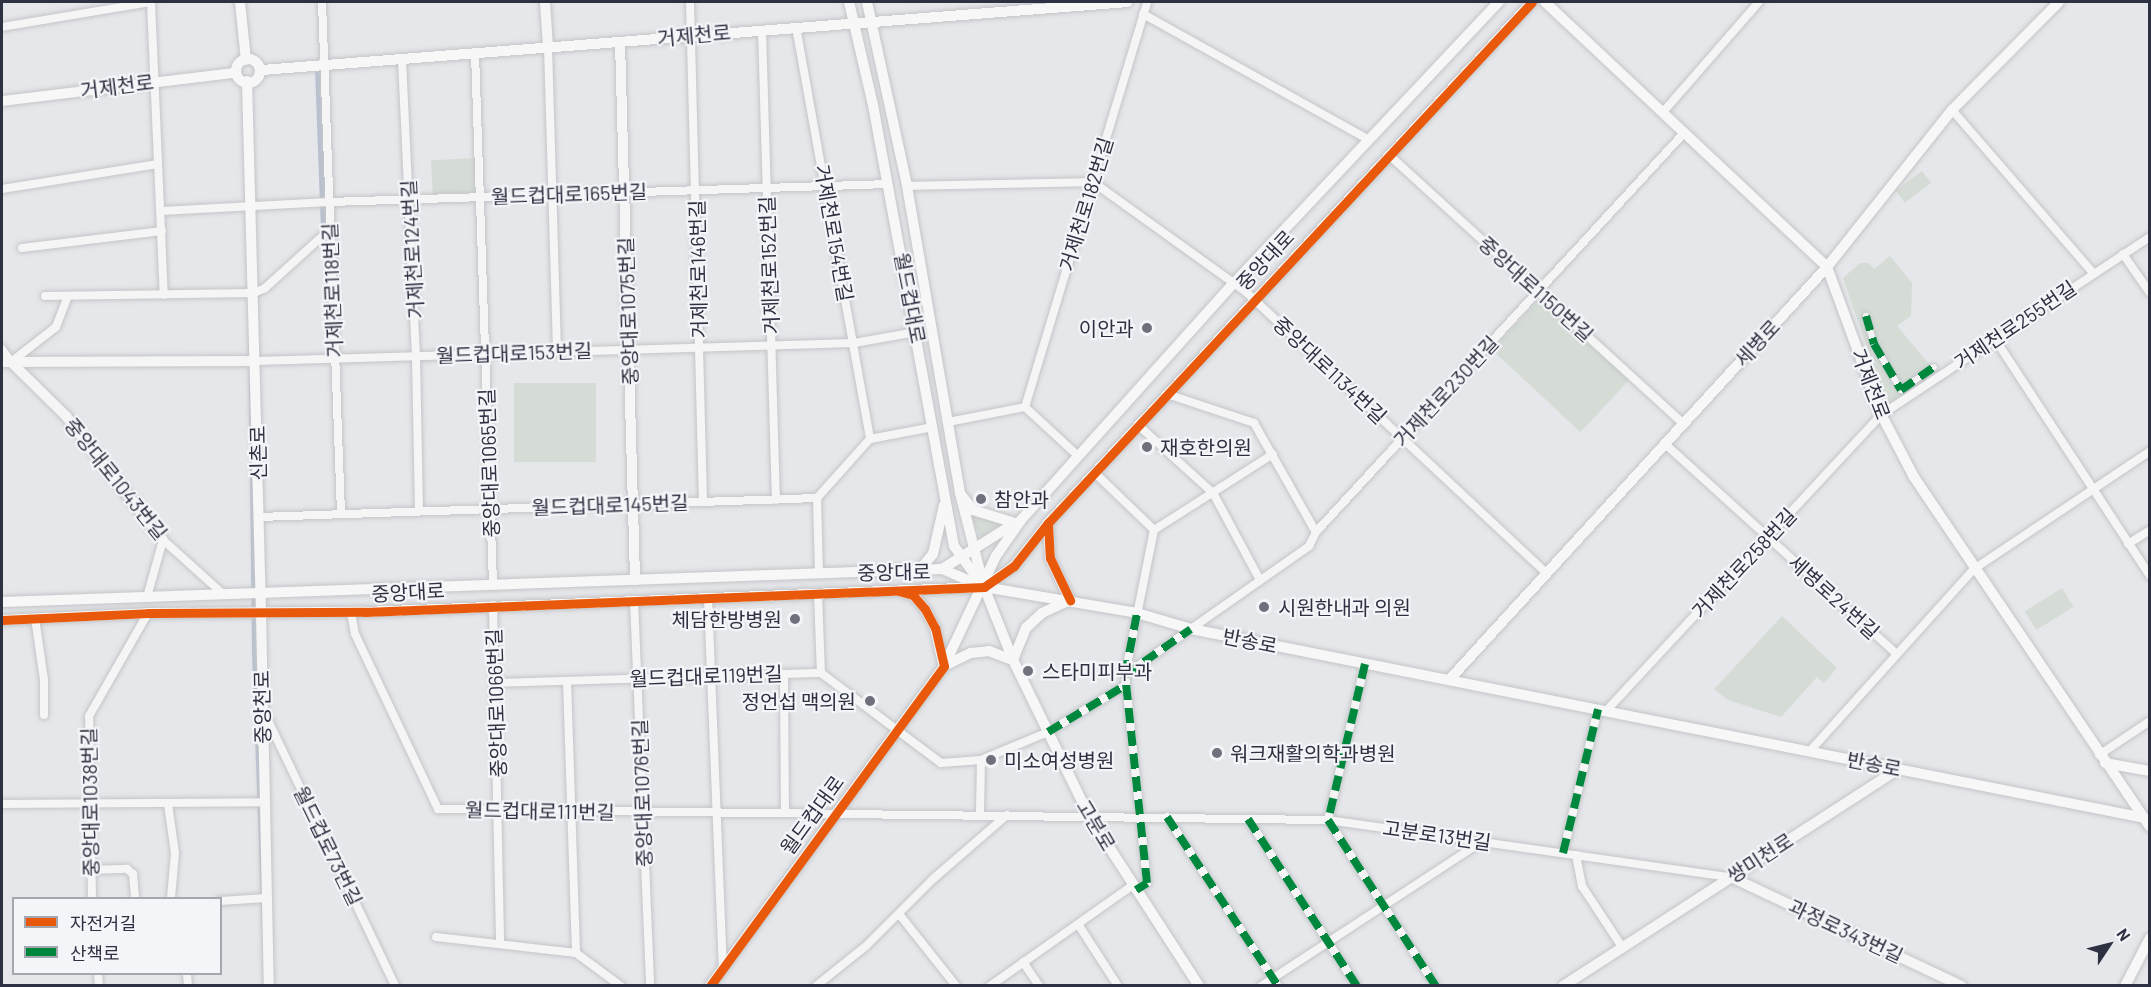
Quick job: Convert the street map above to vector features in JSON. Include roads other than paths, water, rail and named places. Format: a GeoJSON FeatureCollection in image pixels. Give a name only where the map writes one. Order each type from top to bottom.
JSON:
{"type":"FeatureCollection","features":[{"type":"Feature","properties":{"kind":"main road"},"geometry":{"type":"LineString","coordinates":[[240,2],[246,60],[233,74],[247,81],[258,77],[262,70],[259,64],[246,60]]}},
{"type":"Feature","properties":{"kind":"main road","name":"월드컵대로"},"geometry":{"type":"LineString","coordinates":[[849,2],[856,22],[888,184],[954,546],[960,558],[984,587]]}},
{"type":"Feature","properties":{"kind":"main road","name":"월드컵대로"},"geometry":{"type":"LineString","coordinates":[[710,986],[944,666],[984,587],[960,493],[906,186],[873,21],[867,2]]}},
{"type":"Feature","properties":{"kind":"main road","name":"거제천로"},"geometry":{"type":"LineString","coordinates":[[262,70],[873,21],[1011,6],[1127,2]]}},
{"type":"Feature","properties":{"kind":"main road","name":"중앙대로"},"geometry":{"type":"LineString","coordinates":[[984,587],[996,556],[1018,521],[1234,283],[1499,2]]}},
{"type":"Feature","properties":{"kind":"main road","name":"중앙대로"},"geometry":{"type":"LineString","coordinates":[[2,620],[148,613],[351,612],[984,587],[1014,566],[1048,522],[1167,394],[1250,295],[1389,155],[1532,2]]}},
{"type":"Feature","properties":{"kind":"main road","name":"거제천로"},"geometry":{"type":"LineString","coordinates":[[1545,2],[1827,267],[1881,415],[1914,477],[2150,827]]}},
{"type":"Feature","properties":{"kind":"main road","name":"세병로"},"geometry":{"type":"LineString","coordinates":[[1449,680],[1545,572],[1827,267],[1952,110],[2059,2]]}},
{"type":"Feature","properties":{"kind":"main road","name":"거제천로"},"geometry":{"type":"LineString","coordinates":[[2,101],[155,81],[233,74]]}},
{"type":"Feature","properties":{"kind":"main road","name":"신촌로"},"geometry":{"type":"LineString","coordinates":[[247,81],[261,613]]}},
{"type":"Feature","properties":{"kind":"main road"},"geometry":{"type":"LineString","coordinates":[[919,571],[930,560],[940,534],[945,487]]}},
{"type":"Feature","properties":{"kind":"main road"},"geometry":{"type":"LineString","coordinates":[[960,493],[973,510],[1018,521]]}},
{"type":"Feature","properties":{"kind":"main road"},"geometry":{"type":"LineString","coordinates":[[942,569],[1018,521]]}},
{"type":"Feature","properties":{"kind":"main road"},"geometry":{"type":"LineString","coordinates":[[892,589],[913,595],[925,609],[935,628],[944,666],[971,653],[989,651],[1013,660],[1026,628],[1042,613],[1070,600],[1050,558],[1048,522]]}},
{"type":"Feature","properties":{"kind":"main road","name":"중앙대로"},"geometry":{"type":"LineString","coordinates":[[2,602],[942,569],[984,587]]}},
{"type":"Feature","properties":{"kind":"main road","name":"반송로"},"geometry":{"type":"LineString","coordinates":[[984,587],[1137,613],[1191,629],[2145,818]]}},
{"type":"Feature","properties":{"kind":"main road","name":"고분로"},"geometry":{"type":"LineString","coordinates":[[984,587],[1013,660],[1089,816],[1199,986]]}},
{"type":"Feature","properties":{"kind":"main road"},"geometry":{"type":"LineString","coordinates":[[2102,759],[2150,771]]}},
{"type":"Feature","properties":{"kind":"main road"},"geometry":{"type":"LineString","coordinates":[[2125,986],[2150,938]]}},
{"type":"Feature","properties":{"kind":"street"},"geometry":{"type":"LineString","coordinates":[[2,27],[152,2],[164,295]]}},
{"type":"Feature","properties":{"kind":"street","name":"거제천로118번길"},"geometry":{"type":"LineString","coordinates":[[322,2],[340,514]]}},
{"type":"Feature","properties":{"kind":"street"},"geometry":{"type":"LineString","coordinates":[[545,2],[557,352]]}},
{"type":"Feature","properties":{"kind":"street","name":"거제천로146번길"},"geometry":{"type":"LineString","coordinates":[[690,2],[703,502]]}},
{"type":"Feature","properties":{"kind":"street","name":"거제천로182번길"},"geometry":{"type":"LineString","coordinates":[[1025,407],[1147,2]]}},
{"type":"Feature","properties":{"kind":"street"},"geometry":{"type":"LineString","coordinates":[[1663,112],[1759,2]]}},
{"type":"Feature","properties":{"kind":"street"},"geometry":{"type":"LineString","coordinates":[[1143,14],[1369,140]]}},
{"type":"Feature","properties":{"kind":"street","name":"거제천로154번길"},"geometry":{"type":"LineString","coordinates":[[796,27],[870,439]]}},
{"type":"Feature","properties":{"kind":"street","name":"거제천로152번길"},"geometry":{"type":"LineString","coordinates":[[762,30],[776,500]]}},
{"type":"Feature","properties":{"kind":"street","name":"중앙대로1075번길"},"geometry":{"type":"LineString","coordinates":[[620,42],[634,580]]}},
{"type":"Feature","properties":{"kind":"street","name":"중앙대로1065번길"},"geometry":{"type":"LineString","coordinates":[[476,53],[493,584]]}},
{"type":"Feature","properties":{"kind":"street","name":"거제천로124번길"},"geometry":{"type":"LineString","coordinates":[[402,60],[416,356],[419,512]]}},
{"type":"Feature","properties":{"kind":"street"},"geometry":{"type":"LineString","coordinates":[[1952,110],[2093,273]]}},
{"type":"Feature","properties":{"kind":"street","name":"거제천로230번길"},"geometry":{"type":"LineString","coordinates":[[1125,675],[1309,546],[1316,532],[1685,132]]}},
{"type":"Feature","properties":{"kind":"street","name":"중앙대로1150번길"},"geometry":{"type":"LineString","coordinates":[[1389,155],[1683,423]]}},
{"type":"Feature","properties":{"kind":"street"},"geometry":{"type":"LineString","coordinates":[[2,189],[158,164]]}},
{"type":"Feature","properties":{"kind":"street"},"geometry":{"type":"LineString","coordinates":[[906,186],[1093,182]]}},
{"type":"Feature","properties":{"kind":"street","name":"중앙대로1134번길"},"geometry":{"type":"LineString","coordinates":[[1093,182],[1250,295],[1545,572]]}},
{"type":"Feature","properties":{"kind":"street","name":"월드컵대로165번길"},"geometry":{"type":"LineString","coordinates":[[251,209],[329,202],[888,184]]}},
{"type":"Feature","properties":{"kind":"street"},"geometry":{"type":"LineString","coordinates":[[161,212],[251,209]]}},
{"type":"Feature","properties":{"kind":"street"},"geometry":{"type":"LineString","coordinates":[[45,296],[254,293],[265,288],[330,228]]}},
{"type":"Feature","properties":{"kind":"street"},"geometry":{"type":"LineString","coordinates":[[22,248],[162,231]]}},
{"type":"Feature","properties":{"kind":"street","name":"거제천로255번길"},"geometry":{"type":"LineString","coordinates":[[1881,415],[2150,237]]}},
{"type":"Feature","properties":{"kind":"street"},"geometry":{"type":"LineString","coordinates":[[2123,254],[2150,293]]}},
{"type":"Feature","properties":{"kind":"street"},"geometry":{"type":"LineString","coordinates":[[6,362],[56,327],[68,296]]}},
{"type":"Feature","properties":{"kind":"street"},"geometry":{"type":"LineString","coordinates":[[1866,316],[1874,344],[1901,390],[1934,367]]}},
{"type":"Feature","properties":{"kind":"street","name":"월드컵대로153번길"},"geometry":{"type":"LineString","coordinates":[[256,361],[854,343],[916,332]]}},
{"type":"Feature","properties":{"kind":"street"},"geometry":{"type":"LineString","coordinates":[[1995,339],[2150,576]]}},
{"type":"Feature","properties":{"kind":"street","name":"중앙대로1043번길"},"geometry":{"type":"LineString","coordinates":[[2,350],[6,362],[66,416],[163,540],[223,594]]}},
{"type":"Feature","properties":{"kind":"street"},"geometry":{"type":"LineString","coordinates":[[6,362],[256,361]]}},
{"type":"Feature","properties":{"kind":"street"},"geometry":{"type":"LineString","coordinates":[[1167,394],[1254,423],[1274,454],[1316,532]]}},
{"type":"Feature","properties":{"kind":"street"},"geometry":{"type":"LineString","coordinates":[[948,422],[1025,407],[1077,455]]}},
{"type":"Feature","properties":{"kind":"street","name":"거제천로258번길"},"geometry":{"type":"LineString","coordinates":[[1602,710],[1881,415]]}},
{"type":"Feature","properties":{"kind":"street"},"geometry":{"type":"LineString","coordinates":[[1138,425],[1213,493],[1260,580]]}},
{"type":"Feature","properties":{"kind":"street"},"geometry":{"type":"LineString","coordinates":[[819,574],[817,498],[870,439],[933,427]]}},
{"type":"Feature","properties":{"kind":"street","name":"세병로24번길"},"geometry":{"type":"LineString","coordinates":[[1664,443],[1897,654]]}},
{"type":"Feature","properties":{"kind":"street"},"geometry":{"type":"LineString","coordinates":[[1810,751],[1974,569],[2150,451]]}},
{"type":"Feature","properties":{"kind":"street"},"geometry":{"type":"LineString","coordinates":[[990,986],[1078,924],[1135,887],[1147,883],[1125,675],[1154,530],[1274,454]]}},
{"type":"Feature","properties":{"kind":"street"},"geometry":{"type":"LineString","coordinates":[[1095,472],[1154,530]]}},
{"type":"Feature","properties":{"kind":"street","name":"월드컵대로145번길"},"geometry":{"type":"LineString","coordinates":[[259,517],[817,498]]}},
{"type":"Feature","properties":{"kind":"street"},"geometry":{"type":"LineString","coordinates":[[2128,544],[2150,530]]}},
{"type":"Feature","properties":{"kind":"street"},"geometry":{"type":"LineString","coordinates":[[147,597],[163,540]]}},
{"type":"Feature","properties":{"kind":"street"},"geometry":{"type":"LineString","coordinates":[[818,593],[821,672],[941,763],[981,760],[1048,732],[1126,685]]}},
{"type":"Feature","properties":{"kind":"street"},"geometry":{"type":"LineString","coordinates":[[708,598],[723,968]]}},
{"type":"Feature","properties":{"kind":"street","name":"중앙대로1076번길"},"geometry":{"type":"LineString","coordinates":[[634,600],[650,986]]}},
{"type":"Feature","properties":{"kind":"street","name":"중앙대로1066번길"},"geometry":{"type":"LineString","coordinates":[[493,605],[500,944]]}},
{"type":"Feature","properties":{"kind":"street","name":"월드컵대로111번길"},"geometry":{"type":"LineString","coordinates":[[351,612],[355,634],[438,809],[980,814]]}},
{"type":"Feature","properties":{"kind":"street","name":"중앙대로1038번길"},"geometry":{"type":"LineString","coordinates":[[92,897],[89,716],[148,613]]}},
{"type":"Feature","properties":{"kind":"street","name":"중앙천로"},"geometry":{"type":"LineString","coordinates":[[261,613],[261,706],[270,986]]}},
{"type":"Feature","properties":{"kind":"street"},"geometry":{"type":"LineString","coordinates":[[34,618],[44,680],[44,716]]}},
{"type":"Feature","properties":{"kind":"street"},"geometry":{"type":"LineString","coordinates":[[1365,664],[1328,820],[1436,986]]}},
{"type":"Feature","properties":{"kind":"street","name":"월드컵대로119번길"},"geometry":{"type":"LineString","coordinates":[[496,683],[821,672]]}},
{"type":"Feature","properties":{"kind":"street"},"geometry":{"type":"LineString","coordinates":[[784,674],[785,813]]}},
{"type":"Feature","properties":{"kind":"street"},"geometry":{"type":"LineString","coordinates":[[567,681],[576,953]]}},
{"type":"Feature","properties":{"kind":"street","name":"월드컵로73번길"},"geometry":{"type":"LineString","coordinates":[[261,706],[395,986]]}},
{"type":"Feature","properties":{"kind":"street"},"geometry":{"type":"LineString","coordinates":[[1563,853],[1602,710]]}},
{"type":"Feature","properties":{"kind":"street"},"geometry":{"type":"LineString","coordinates":[[2102,759],[2150,721]]}},
{"type":"Feature","properties":{"kind":"street"},"geometry":{"type":"LineString","coordinates":[[980,814],[981,760]]}},
{"type":"Feature","properties":{"kind":"street","name":"쌍미천로"},"geometry":{"type":"LineString","coordinates":[[1563,986],[1898,769]]}},
{"type":"Feature","properties":{"kind":"street"},"geometry":{"type":"LineString","coordinates":[[2,804],[89,806],[265,802]]}},
{"type":"Feature","properties":{"kind":"street"},"geometry":{"type":"LineString","coordinates":[[168,804],[175,853],[171,897]]}},
{"type":"Feature","properties":{"kind":"street","name":"고분로13번길"},"geometry":{"type":"LineString","coordinates":[[980,814],[1328,820],[1731,876]]}},
{"type":"Feature","properties":{"kind":"street"},"geometry":{"type":"LineString","coordinates":[[816,986],[1007,815]]}},
{"type":"Feature","properties":{"kind":"street"},"geometry":{"type":"LineString","coordinates":[[1167,818],[1278,986]]}},
{"type":"Feature","properties":{"kind":"street"},"geometry":{"type":"LineString","coordinates":[[1248,819],[1358,986]]}},
{"type":"Feature","properties":{"kind":"street"},"geometry":{"type":"LineString","coordinates":[[1261,986],[1481,842]]}},
{"type":"Feature","properties":{"kind":"street"},"geometry":{"type":"LineString","coordinates":[[1576,855],[1582,886],[1622,947]]}},
{"type":"Feature","properties":{"kind":"street"},"geometry":{"type":"LineString","coordinates":[[91,870],[127,868],[133,874],[135,897]]}},
{"type":"Feature","properties":{"kind":"street","name":"과정로343번길"},"geometry":{"type":"LineString","coordinates":[[1731,876],[1962,986]]}},
{"type":"Feature","properties":{"kind":"street"},"geometry":{"type":"LineString","coordinates":[[222,901],[267,898]]}},
{"type":"Feature","properties":{"kind":"street"},"geometry":{"type":"LineString","coordinates":[[899,914],[956,986]]}},
{"type":"Feature","properties":{"kind":"street"},"geometry":{"type":"LineString","coordinates":[[1078,924],[1118,986]]}},
{"type":"Feature","properties":{"kind":"street"},"geometry":{"type":"LineString","coordinates":[[436,937],[576,953],[621,986]]}},
{"type":"Feature","properties":{"kind":"street"},"geometry":{"type":"LineString","coordinates":[[1023,962],[1039,986]]}},
{"type":"Feature","properties":{"kind":"water"},"geometry":{"type":"Polygon","coordinates":[[[315,68],[326,68],[333,228],[258,298],[274,986],[264,985],[252,650],[248,302],[321,231],[315,68]]]}},
{"type":"Feature","properties":{"kind":"place","name":"이안과"},"geometry":{"type":"Point","coordinates":[1147,328]}},
{"type":"Feature","properties":{"kind":"place","name":"재호한의원"},"geometry":{"type":"Point","coordinates":[1147,447]}},
{"type":"Feature","properties":{"kind":"place","name":"참안과"},"geometry":{"type":"Point","coordinates":[981,499]}},
{"type":"Feature","properties":{"kind":"place","name":"시원한내과 의원"},"geometry":{"type":"Point","coordinates":[1264,607]}},
{"type":"Feature","properties":{"kind":"place","name":"체담한방병원"},"geometry":{"type":"Point","coordinates":[795,619]}},
{"type":"Feature","properties":{"kind":"place","name":"스타미피부과"},"geometry":{"type":"Point","coordinates":[1028,671]}},
{"type":"Feature","properties":{"kind":"place","name":"정언섭 맥의원"},"geometry":{"type":"Point","coordinates":[870,701]}},
{"type":"Feature","properties":{"kind":"place","name":"워크재활의학과병원"},"geometry":{"type":"Point","coordinates":[1217,753]}},
{"type":"Feature","properties":{"kind":"place","name":"미소여성병원"},"geometry":{"type":"Point","coordinates":[991,760]}}]}
